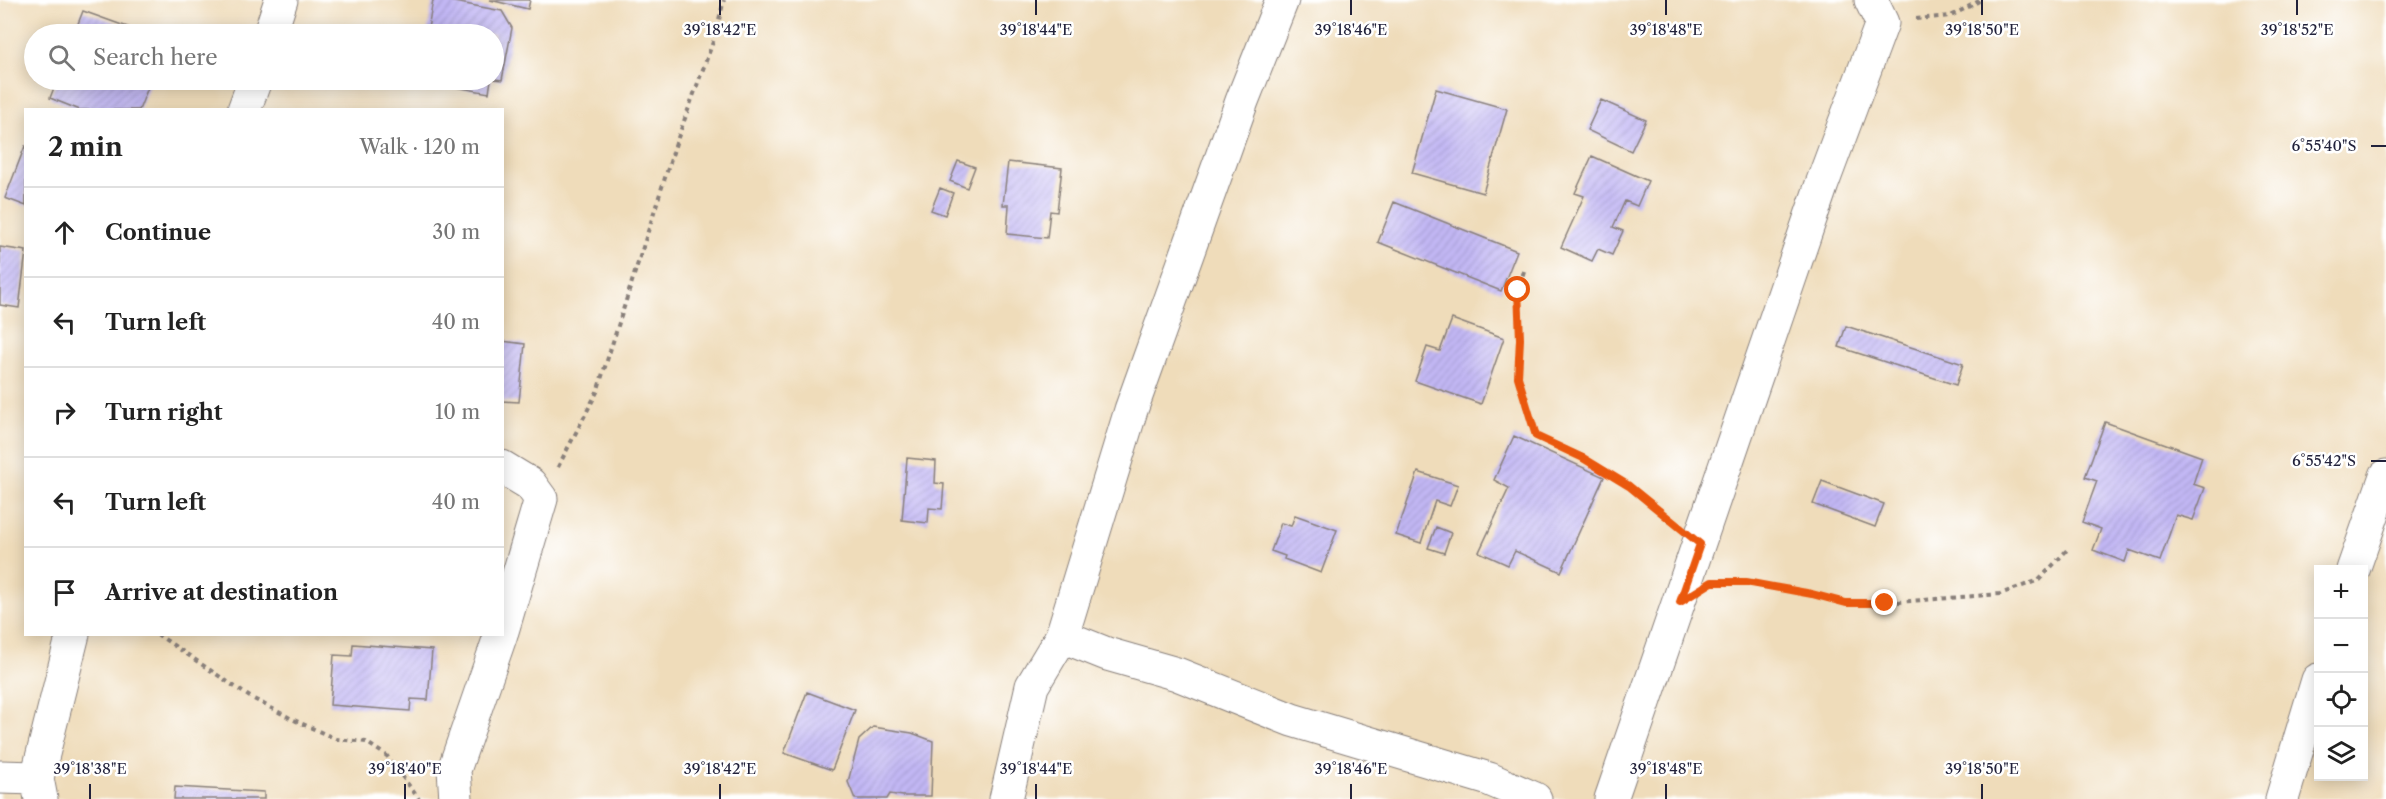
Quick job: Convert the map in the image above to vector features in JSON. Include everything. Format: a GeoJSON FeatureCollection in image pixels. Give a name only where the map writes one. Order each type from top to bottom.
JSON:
{"type":"FeatureCollection","features":[{"type":"Feature","properties":{"kind":"street"},"geometry":{"type":"LineString","coordinates":[[273,24],[281,0]]}},
{"type":"Feature","properties":{"kind":"street"},"geometry":{"type":"LineString","coordinates":[[1006,799],[1032,686],[1062,636],[1131,410],[1242,101],[1282,0]]}},
{"type":"Feature","properties":{"kind":"street"},"geometry":{"type":"LineString","coordinates":[[1611,799],[1822,184],[1877,11]]}},
{"type":"Feature","properties":{"kind":"street"},"geometry":{"type":"LineString","coordinates":[[245,108],[251,90]]}},
{"type":"Feature","properties":{"kind":"street"},"geometry":{"type":"LineString","coordinates":[[504,468],[530,484],[541,500],[504,626]]}},
{"type":"Feature","properties":{"kind":"street"},"geometry":{"type":"LineString","coordinates":[[2355,565],[2386,476]]}},
{"type":"Feature","properties":{"kind":"street"},"geometry":{"type":"LineString","coordinates":[[0,777],[39,789],[73,636]]}},
{"type":"Feature","properties":{"kind":"street"},"geometry":{"type":"LineString","coordinates":[[456,799],[454,770],[501,636]]}},
{"type":"Feature","properties":{"kind":"street"},"geometry":{"type":"LineString","coordinates":[[1062,636],[1107,654],[1178,674],[1292,720],[1489,779],[1534,799]]}},
{"type":"Feature","properties":{"kind":"street"},"geometry":{"type":"LineString","coordinates":[[2282,799],[2314,696]]}},
{"type":"Feature","properties":{"kind":"path"},"geometry":{"type":"LineString","coordinates":[[541,500],[597,392],[676,143],[714,39],[724,0]]}},
{"type":"Feature","properties":{"kind":"path"},"geometry":{"type":"LineString","coordinates":[[1877,11],[1951,16],[1981,0]]}},
{"type":"Feature","properties":{"kind":"path"},"geometry":{"type":"LineString","coordinates":[[1524,271],[1518,290],[1520,339],[1518,377],[1536,436],[1583,458],[1629,486],[1700,544]]}},
{"type":"Feature","properties":{"kind":"path"},"geometry":{"type":"LineString","coordinates":[[1680,602],[1712,582],[1746,582],[1812,594],[1846,603],[1885,603],[2000,594],[2039,580],[2067,550]]}},
{"type":"Feature","properties":{"kind":"path"},"geometry":{"type":"LineString","coordinates":[[160,636],[250,697],[336,739],[366,742],[387,756],[419,799]]}},
{"type":"Feature","properties":{"kind":"building"},"geometry":{"type":"Polygon","coordinates":[[[433,0],[502,11],[512,28],[504,70],[504,24],[429,24],[433,0]]]}},
{"type":"Feature","properties":{"kind":"building"},"geometry":{"type":"Polygon","coordinates":[[[490,0],[530,0],[528,9],[490,0]]]}},
{"type":"Feature","properties":{"kind":"building"},"geometry":{"type":"Polygon","coordinates":[[[83,11],[119,24],[78,24],[83,11]]]}},
{"type":"Feature","properties":{"kind":"building"},"geometry":{"type":"Polygon","coordinates":[[[1436,89],[1507,109],[1483,193],[1412,173],[1436,89]]]}},
{"type":"Feature","properties":{"kind":"building"},"geometry":{"type":"Polygon","coordinates":[[[53,90],[147,90],[140,108],[75,108],[50,98],[53,90]]]}},
{"type":"Feature","properties":{"kind":"building"},"geometry":{"type":"Polygon","coordinates":[[[472,90],[489,90],[489,93],[472,90]]]}},
{"type":"Feature","properties":{"kind":"building"},"geometry":{"type":"Polygon","coordinates":[[[1601,100],[1646,120],[1631,151],[1587,130],[1601,100]]]}},
{"type":"Feature","properties":{"kind":"building"},"geometry":{"type":"Polygon","coordinates":[[[24,149],[24,205],[5,198],[24,149]]]}},
{"type":"Feature","properties":{"kind":"building"},"geometry":{"type":"Polygon","coordinates":[[[1592,156],[1648,181],[1637,206],[1625,201],[1613,227],[1623,231],[1612,255],[1598,249],[1592,261],[1561,247],[1584,196],[1575,193],[1592,156]]]}},
{"type":"Feature","properties":{"kind":"building"},"geometry":{"type":"Polygon","coordinates":[[[958,161],[975,167],[967,188],[950,181],[958,161]]]}},
{"type":"Feature","properties":{"kind":"building"},"geometry":{"type":"Polygon","coordinates":[[[1008,162],[1062,168],[1057,212],[1050,211],[1047,238],[1007,234],[1009,205],[1003,205],[1008,162]]]}},
{"type":"Feature","properties":{"kind":"building"},"geometry":{"type":"Polygon","coordinates":[[[940,188],[953,193],[945,215],[931,210],[940,188]]]}},
{"type":"Feature","properties":{"kind":"building"},"geometry":{"type":"Polygon","coordinates":[[[1394,202],[1517,251],[1501,291],[1378,242],[1394,202]]]}},
{"type":"Feature","properties":{"kind":"building"},"geometry":{"type":"Polygon","coordinates":[[[0,247],[24,251],[19,308],[0,305],[0,247]]]}},
{"type":"Feature","properties":{"kind":"building"},"geometry":{"type":"Polygon","coordinates":[[[1452,319],[1504,338],[1481,404],[1415,381],[1427,347],[1440,351],[1452,319]]]}},
{"type":"Feature","properties":{"kind":"building"},"geometry":{"type":"Polygon","coordinates":[[[1846,326],[1963,364],[1956,385],[1839,347],[1846,326]]]}},
{"type":"Feature","properties":{"kind":"building"},"geometry":{"type":"Polygon","coordinates":[[[504,341],[525,344],[519,402],[504,401],[504,341]]]}},
{"type":"Feature","properties":{"kind":"building"},"geometry":{"type":"Polygon","coordinates":[[[2105,422],[2202,457],[2193,484],[2205,488],[2193,520],[2176,515],[2160,561],[2129,550],[2125,562],[2093,550],[2101,529],[2082,522],[2097,481],[2085,477],[2105,422]]]}},
{"type":"Feature","properties":{"kind":"building"},"geometry":{"type":"Polygon","coordinates":[[[1514,436],[1604,477],[1561,572],[1515,551],[1508,565],[1479,552],[1509,488],[1494,480],[1514,436]]]}},
{"type":"Feature","properties":{"kind":"building"},"geometry":{"type":"Polygon","coordinates":[[[907,458],[936,461],[935,483],[944,484],[942,509],[929,508],[928,523],[902,520],[907,458]]]}},
{"type":"Feature","properties":{"kind":"building"},"geometry":{"type":"Polygon","coordinates":[[[1418,472],[1458,485],[1450,506],[1435,501],[1421,543],[1396,535],[1418,472]]]}},
{"type":"Feature","properties":{"kind":"building"},"geometry":{"type":"Polygon","coordinates":[[[1822,481],[1884,504],[1875,527],[1813,504],[1822,481]]]}},
{"type":"Feature","properties":{"kind":"building"},"geometry":{"type":"Polygon","coordinates":[[[1295,515],[1337,530],[1321,573],[1284,559],[1285,556],[1271,551],[1281,523],[1291,526],[1295,515]]]}},
{"type":"Feature","properties":{"kind":"building"},"geometry":{"type":"Polygon","coordinates":[[[1436,527],[1451,533],[1444,553],[1428,548],[1436,527]]]}},
{"type":"Feature","properties":{"kind":"building"},"geometry":{"type":"Polygon","coordinates":[[[353,644],[432,650],[428,700],[411,699],[410,711],[330,705],[334,655],[352,656],[353,644]]]}},
{"type":"Feature","properties":{"kind":"building"},"geometry":{"type":"Polygon","coordinates":[[[807,692],[855,710],[832,770],[784,753],[807,692]]]}},
{"type":"Feature","properties":{"kind":"building"},"geometry":{"type":"Polygon","coordinates":[[[873,727],[912,733],[933,741],[931,796],[890,794],[887,799],[855,799],[848,782],[859,740],[873,727]]]}},
{"type":"Feature","properties":{"kind":"building"},"geometry":{"type":"Polygon","coordinates":[[[175,787],[264,792],[264,799],[174,799],[175,787]]]}},
{"type":"Feature","properties":{"kind":"route"},"geometry":{"type":"LineString","coordinates":[[1518,290],[1520,339],[1518,377],[1536,436],[1583,458],[1629,486],[1700,544],[1680,602],[1712,582],[1746,582],[1812,594],[1846,603],[1885,603]]}}]}
